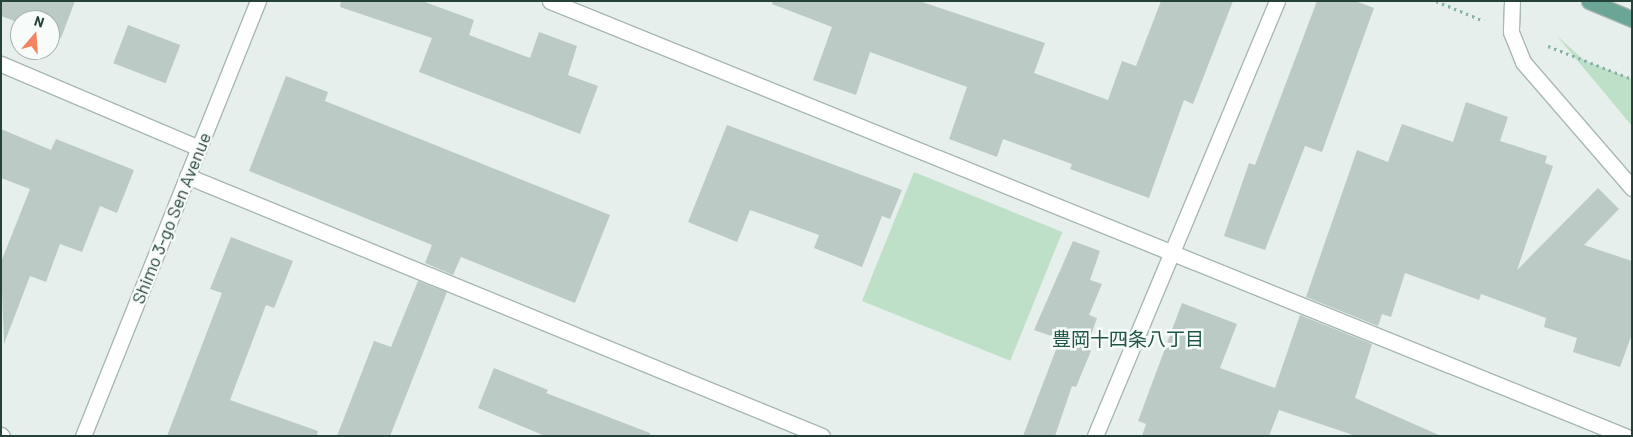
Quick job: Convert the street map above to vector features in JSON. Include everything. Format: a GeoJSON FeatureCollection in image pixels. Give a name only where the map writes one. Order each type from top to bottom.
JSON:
{"type":"FeatureCollection","features":[{"type":"Feature","properties":{"kind":"main road"},"geometry":{"type":"LineString","coordinates":[[1589,1],[1632,19]]}},
{"type":"Feature","properties":{"kind":"street","name":"Shimo 3-go Sen Avenue"},"geometry":{"type":"LineString","coordinates":[[84,436],[258,1]]}},
{"type":"Feature","properties":{"kind":"street"},"geometry":{"type":"LineString","coordinates":[[550,1],[1626,436]]}},
{"type":"Feature","properties":{"kind":"street"},"geometry":{"type":"LineString","coordinates":[[1095,436],[1277,1]]}},
{"type":"Feature","properties":{"kind":"street"},"geometry":{"type":"LineString","coordinates":[[1512,1],[1511,32],[1523,62],[1632,188]]}},
{"type":"Feature","properties":{"kind":"street"},"geometry":{"type":"LineString","coordinates":[[1,64],[199,148]]}},
{"type":"Feature","properties":{"kind":"street"},"geometry":{"type":"LineString","coordinates":[[188,176],[822,436]]}},
{"type":"Feature","properties":{"kind":"path"},"geometry":{"type":"LineString","coordinates":[[1585,61],[1632,79]]}},
{"type":"Feature","properties":{"kind":"green space"},"geometry":{"type":"Polygon","coordinates":[[[1557,36],[1585,61],[1632,79],[1632,126],[1557,36]]]}},
{"type":"Feature","properties":{"kind":"green space"},"geometry":{"type":"Polygon","coordinates":[[[914,172],[1062,232],[1010,361],[862,301],[914,172]]]}},
{"type":"Feature","properties":{"kind":"building"},"geometry":{"type":"Polygon","coordinates":[[[1,1],[75,1],[61,38],[60,10],[10,10],[10,19],[1,16],[1,1]]]}},
{"type":"Feature","properties":{"kind":"building"},"geometry":{"type":"Polygon","coordinates":[[[341,1],[422,1],[474,20],[469,35],[530,58],[539,32],[577,46],[568,75],[598,86],[580,134],[419,72],[432,38],[340,7],[341,1]]]}},
{"type":"Feature","properties":{"kind":"building"},"geometry":{"type":"Polygon","coordinates":[[[773,1],[919,1],[1045,43],[1034,73],[1108,100],[1122,61],[1136,66],[1161,1],[1233,1],[1193,104],[1184,100],[1149,198],[1070,169],[1072,164],[1003,139],[997,157],[949,139],[967,87],[870,52],[856,95],[813,80],[832,27],[772,4],[773,1]]]}},
{"type":"Feature","properties":{"kind":"building"},"geometry":{"type":"Polygon","coordinates":[[[1317,1],[1355,1],[1374,8],[1322,152],[1305,146],[1265,250],[1224,236],[1249,163],[1255,165],[1317,1]]]}},
{"type":"Feature","properties":{"kind":"building"},"geometry":{"type":"Polygon","coordinates":[[[128,25],[180,45],[166,83],[113,63],[128,25]]]}},
{"type":"Feature","properties":{"kind":"building"},"geometry":{"type":"Polygon","coordinates":[[[286,76],[328,92],[325,101],[610,215],[575,303],[461,257],[453,275],[425,263],[432,245],[249,171],[286,76]]]}},
{"type":"Feature","properties":{"kind":"building"},"geometry":{"type":"Polygon","coordinates":[[[1466,102],[1508,117],[1500,141],[1547,156],[1545,163],[1553,166],[1517,270],[1598,188],[1619,209],[1584,245],[1632,261],[1632,334],[1620,367],[1573,352],[1577,338],[1544,327],[1546,318],[1481,294],[1479,300],[1405,273],[1391,317],[1382,314],[1378,326],[1306,297],[1357,150],[1388,162],[1402,124],[1453,142],[1466,102]]]}},
{"type":"Feature","properties":{"kind":"building"},"geometry":{"type":"Polygon","coordinates":[[[727,125],[902,190],[890,219],[882,216],[862,267],[814,248],[819,235],[750,210],[737,242],[688,222],[727,125]]]}},
{"type":"Feature","properties":{"kind":"building"},"geometry":{"type":"Polygon","coordinates":[[[1,129],[51,150],[56,139],[134,170],[117,213],[100,206],[82,252],[60,244],[46,282],[30,276],[4,344],[1,262],[30,189],[1,178],[1,129]]]}},
{"type":"Feature","properties":{"kind":"building"},"geometry":{"type":"Polygon","coordinates":[[[231,237],[293,261],[274,308],[266,305],[230,400],[318,431],[317,436],[167,436],[222,293],[210,289],[231,237]]]}},
{"type":"Feature","properties":{"kind":"building"},"geometry":{"type":"Polygon","coordinates":[[[1073,241],[1100,251],[1090,280],[1102,284],[1089,315],[1097,318],[1086,349],[1091,351],[1076,387],[1072,386],[1055,436],[1023,436],[1060,339],[1034,330],[1073,241]]]}},
{"type":"Feature","properties":{"kind":"building"},"geometry":{"type":"Polygon","coordinates":[[[418,281],[447,292],[390,436],[337,436],[374,341],[391,347],[418,281]]]}},
{"type":"Feature","properties":{"kind":"building"},"geometry":{"type":"Polygon","coordinates":[[[1182,303],[1237,324],[1220,368],[1275,388],[1300,315],[1372,344],[1355,398],[1441,436],[1356,436],[1279,410],[1269,436],[1142,436],[1146,424],[1138,421],[1182,303]]]}},
{"type":"Feature","properties":{"kind":"building"},"geometry":{"type":"Polygon","coordinates":[[[494,368],[548,390],[546,393],[650,433],[650,436],[545,436],[478,408],[494,368]]]}},
{"type":"Feature","properties":{"kind":"district","name":"豊岡十四条八丁目"},"geometry":{"type":"Point","coordinates":[1128,339]}}]}
